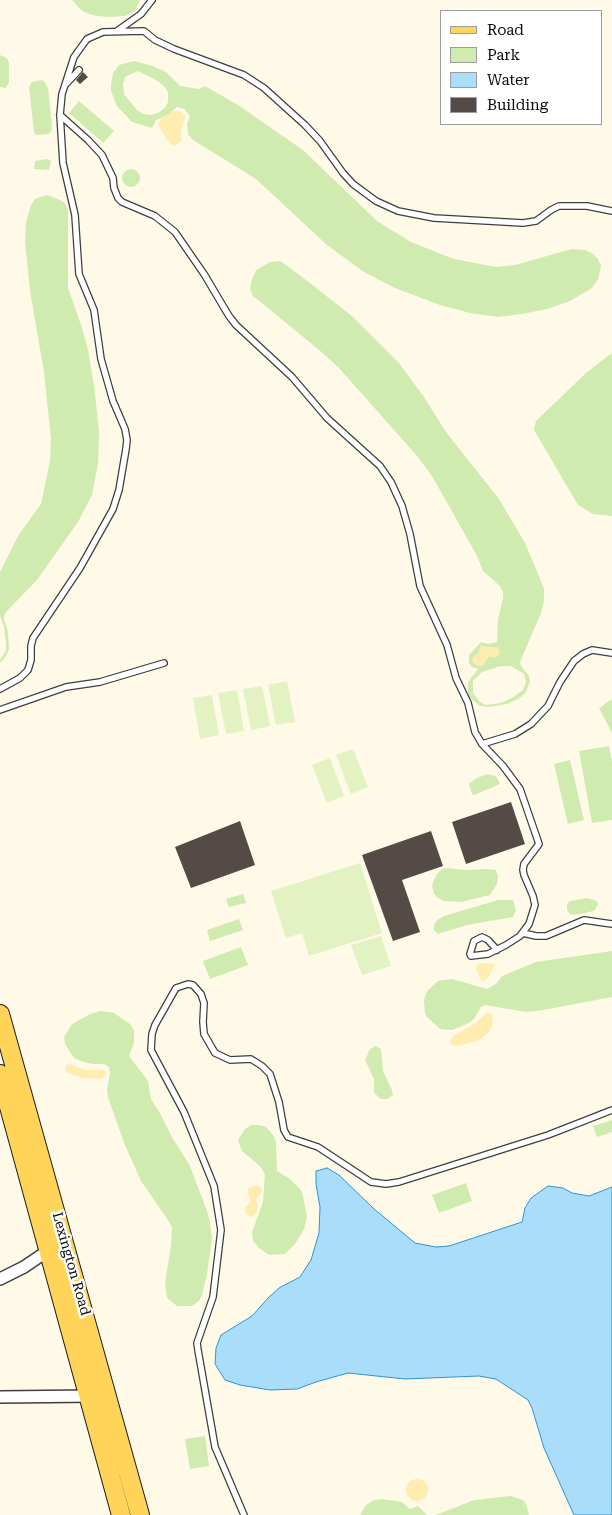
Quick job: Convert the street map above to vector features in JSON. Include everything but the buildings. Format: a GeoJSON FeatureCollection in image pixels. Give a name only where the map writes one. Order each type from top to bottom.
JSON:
{"type":"FeatureCollection","features":[{"type":"Feature","properties":{"kind":"main road","name":"Lexington Road"},"geometry":{"type":"LineString","coordinates":[[0,1014],[5,1052],[64,1240],[140,1515]]}},
{"type":"Feature","properties":{"kind":"main road","name":"Lexington Road"},"geometry":{"type":"LineString","coordinates":[[0,1074],[121,1515]]}},
{"type":"Feature","properties":{"kind":"street"},"geometry":{"type":"LineString","coordinates":[[0,1279],[24,1267],[64,1240]]}},
{"type":"Feature","properties":{"kind":"street"},"geometry":{"type":"LineString","coordinates":[[0,1398],[107,1396]]}},
{"type":"Feature","properties":{"kind":"lane"},"geometry":{"type":"LineString","coordinates":[[117,31],[141,14],[152,0]]}},
{"type":"Feature","properties":{"kind":"lane"},"geometry":{"type":"LineString","coordinates":[[0,689],[20,678],[28,670],[33,638],[80,568],[112,509],[119,490],[126,449],[125,429],[113,401],[102,359],[93,305],[79,274],[75,215],[64,168],[60,104],[63,88],[74,57],[87,39],[103,32],[144,32],[165,45],[234,70],[253,81],[283,104],[320,141],[353,184],[387,206],[434,218],[523,223],[536,221],[559,206],[587,206],[612,211]]}},
{"type":"Feature","properties":{"kind":"lane"},"geometry":{"type":"LineString","coordinates":[[63,88],[79,70]]}},
{"type":"Feature","properties":{"kind":"lane"},"geometry":{"type":"LineString","coordinates":[[60,115],[102,155],[113,178],[118,198],[122,202],[154,216],[175,232],[200,267],[236,325],[292,377],[327,418],[380,466],[391,482],[402,506],[410,534],[420,586],[447,645],[456,678],[468,703],[475,732],[482,744],[503,766],[520,789],[540,844],[524,864],[523,870],[535,905],[529,924],[523,933],[497,950],[488,954],[471,956],[470,954],[474,941],[482,937],[488,940],[497,950]]}},
{"type":"Feature","properties":{"kind":"lane"},"geometry":{"type":"LineString","coordinates":[[482,744],[515,734],[531,724],[548,706],[560,682],[574,661],[583,654],[592,650],[612,653]]}},
{"type":"Feature","properties":{"kind":"lane"},"geometry":{"type":"LineString","coordinates":[[0,710],[66,688],[100,682],[164,663]]}},
{"type":"Feature","properties":{"kind":"lane"},"geometry":{"type":"LineString","coordinates":[[523,933],[546,936],[584,920],[612,924]]}},
{"type":"Feature","properties":{"kind":"lane"},"geometry":{"type":"LineString","coordinates":[[244,1515],[215,1447],[197,1343],[212,1297],[221,1236],[214,1186],[184,1112],[151,1050],[152,1034],[155,1025],[176,988],[188,984],[193,985],[201,994],[204,1003],[204,1034],[215,1053],[230,1060],[251,1059],[270,1074],[279,1102],[284,1130],[288,1137],[318,1147],[372,1182],[386,1184],[399,1182],[548,1135],[612,1110]]}},
{"type":"Feature","properties":{"kind":"green space"},"geometry":{"type":"Polygon","coordinates":[[[72,0],[140,0],[135,11],[125,16],[110,17],[96,16],[84,12],[72,0]]]}},
{"type":"Feature","properties":{"kind":"green space"},"geometry":{"type":"Polygon","coordinates":[[[0,55],[7,58],[9,63],[9,82],[6,88],[0,87],[0,55]]]}},
{"type":"Feature","properties":{"kind":"green space"},"geometry":{"type":"Polygon","coordinates":[[[134,61],[153,66],[166,72],[180,86],[199,89],[205,86],[238,105],[303,150],[377,221],[411,242],[454,259],[496,267],[515,265],[572,249],[585,250],[592,253],[598,259],[601,266],[598,279],[592,288],[570,301],[547,309],[498,317],[470,313],[440,305],[395,288],[364,272],[327,245],[256,179],[193,140],[188,134],[187,124],[190,116],[184,109],[177,107],[169,114],[156,120],[152,128],[132,122],[117,106],[111,91],[113,73],[119,65],[134,61]],[[138,71],[125,77],[123,84],[124,94],[137,110],[143,114],[151,115],[158,113],[165,108],[168,102],[168,92],[156,80],[138,71]]]}},
{"type":"Feature","properties":{"kind":"green space"},"geometry":{"type":"Polygon","coordinates":[[[44,81],[48,88],[52,126],[51,132],[48,134],[36,135],[34,132],[29,87],[32,82],[44,81]]]}},
{"type":"Feature","properties":{"kind":"green space"},"geometry":{"type":"Polygon","coordinates":[[[79,101],[114,131],[103,143],[69,113],[79,101]]]}},
{"type":"Feature","properties":{"kind":"green space"},"geometry":{"type":"Polygon","coordinates":[[[47,159],[51,161],[49,170],[34,169],[35,161],[47,159]]]}},
{"type":"Feature","properties":{"kind":"green space"},"geometry":{"type":"Polygon","coordinates":[[[131,169],[137,172],[140,178],[137,184],[131,187],[125,184],[122,178],[125,172],[131,169]]]}},
{"type":"Feature","properties":{"kind":"green space"},"geometry":{"type":"Polygon","coordinates":[[[47,195],[65,203],[68,209],[68,288],[88,349],[99,433],[98,464],[92,495],[78,522],[37,580],[5,613],[4,619],[8,632],[9,649],[0,663],[6,650],[6,644],[4,627],[0,616],[0,572],[18,536],[41,504],[50,461],[51,439],[44,372],[30,291],[25,242],[26,222],[31,205],[35,199],[47,195]]]}},
{"type":"Feature","properties":{"kind":"green space"},"geometry":{"type":"Polygon","coordinates":[[[280,261],[352,316],[399,363],[424,397],[446,432],[499,499],[525,543],[544,589],[544,601],[541,613],[520,662],[530,681],[526,692],[520,698],[507,704],[489,707],[480,706],[470,698],[468,682],[478,669],[472,667],[469,663],[469,655],[481,642],[488,644],[497,642],[498,619],[503,592],[500,586],[483,571],[476,554],[432,476],[418,457],[338,367],[253,296],[250,289],[256,270],[270,262],[280,261]],[[492,647],[480,648],[479,653],[473,657],[480,666],[483,665],[489,656],[492,657],[492,647]],[[501,666],[482,672],[473,681],[473,693],[480,702],[486,705],[501,703],[523,690],[526,682],[524,674],[511,666],[501,666]]]}},
{"type":"Feature","properties":{"kind":"green space"},"geometry":{"type":"Polygon","coordinates":[[[612,353],[612,516],[593,514],[578,505],[534,430],[536,421],[587,372],[612,353]]]}},
{"type":"Feature","properties":{"kind":"green space"},"geometry":{"type":"Polygon","coordinates":[[[287,681],[295,722],[276,725],[268,685],[287,681]]]}},
{"type":"Feature","properties":{"kind":"green space"},"geometry":{"type":"Polygon","coordinates":[[[262,686],[270,726],[251,730],[243,689],[262,686]]]}},
{"type":"Feature","properties":{"kind":"green space"},"geometry":{"type":"Polygon","coordinates":[[[237,690],[244,731],[226,734],[218,693],[237,690]]]}},
{"type":"Feature","properties":{"kind":"green space"},"geometry":{"type":"Polygon","coordinates":[[[212,695],[219,735],[200,739],[193,698],[212,695]]]}},
{"type":"Feature","properties":{"kind":"green space"},"geometry":{"type":"Polygon","coordinates":[[[612,699],[612,733],[599,708],[612,699]]]}},
{"type":"Feature","properties":{"kind":"green space"},"geometry":{"type":"Polygon","coordinates":[[[609,746],[612,762],[612,820],[592,823],[579,751],[609,746]]]}},
{"type":"Feature","properties":{"kind":"green space"},"geometry":{"type":"Polygon","coordinates":[[[353,749],[368,787],[351,794],[336,755],[353,749]]]}},
{"type":"Feature","properties":{"kind":"green space"},"geometry":{"type":"Polygon","coordinates":[[[330,758],[344,796],[327,803],[312,765],[330,758]]]}},
{"type":"Feature","properties":{"kind":"green space"},"geometry":{"type":"Polygon","coordinates":[[[570,760],[584,820],[568,824],[554,764],[570,760]]]}},
{"type":"Feature","properties":{"kind":"green space"},"geometry":{"type":"Polygon","coordinates":[[[487,774],[496,776],[500,784],[474,795],[472,794],[469,784],[487,774]]]}},
{"type":"Feature","properties":{"kind":"green space"},"geometry":{"type":"Polygon","coordinates":[[[360,863],[382,933],[309,956],[302,933],[286,938],[271,891],[360,863]]]}},
{"type":"Feature","properties":{"kind":"green space"},"geometry":{"type":"Polygon","coordinates":[[[446,868],[496,870],[497,884],[490,895],[461,902],[444,901],[434,894],[432,886],[437,874],[446,868]]]}},
{"type":"Feature","properties":{"kind":"green space"},"geometry":{"type":"Polygon","coordinates":[[[243,894],[246,903],[229,907],[226,899],[243,894]]]}},
{"type":"Feature","properties":{"kind":"green space"},"geometry":{"type":"Polygon","coordinates":[[[587,898],[597,901],[598,904],[594,911],[570,914],[567,910],[567,904],[570,901],[587,898]]]}},
{"type":"Feature","properties":{"kind":"green space"},"geometry":{"type":"Polygon","coordinates":[[[498,900],[513,900],[516,910],[513,917],[467,925],[438,934],[434,930],[437,920],[444,916],[498,900]]]}},
{"type":"Feature","properties":{"kind":"green space"},"geometry":{"type":"Polygon","coordinates":[[[239,919],[243,930],[210,941],[207,930],[239,919]]]}},
{"type":"Feature","properties":{"kind":"green space"},"geometry":{"type":"Polygon","coordinates":[[[381,936],[391,966],[362,975],[351,945],[381,936]]]}},
{"type":"Feature","properties":{"kind":"green space"},"geometry":{"type":"Polygon","coordinates":[[[241,947],[248,965],[210,979],[203,961],[241,947]]]}},
{"type":"Feature","properties":{"kind":"green space"},"geometry":{"type":"Polygon","coordinates":[[[612,951],[612,997],[526,1012],[485,1005],[481,1007],[474,1019],[452,1030],[440,1029],[425,1013],[425,996],[428,990],[438,981],[452,979],[487,989],[496,984],[502,976],[536,962],[612,951]]]}},
{"type":"Feature","properties":{"kind":"green space"},"geometry":{"type":"Polygon","coordinates":[[[100,1011],[114,1013],[130,1024],[134,1030],[134,1043],[129,1056],[148,1081],[151,1099],[189,1164],[206,1208],[212,1239],[207,1274],[202,1295],[199,1301],[192,1306],[177,1306],[167,1298],[165,1283],[172,1228],[141,1181],[124,1143],[108,1097],[109,1067],[104,1064],[93,1064],[74,1058],[65,1044],[64,1037],[72,1024],[100,1011]]]}},
{"type":"Feature","properties":{"kind":"green space"},"geometry":{"type":"Polygon","coordinates":[[[376,1046],[381,1049],[383,1071],[392,1090],[393,1095],[387,1099],[381,1099],[374,1093],[374,1079],[365,1060],[370,1049],[376,1046]]]}},
{"type":"Feature","properties":{"kind":"green space"},"geometry":{"type":"Polygon","coordinates":[[[612,1120],[612,1132],[597,1137],[593,1126],[612,1120]]]}},
{"type":"Feature","properties":{"kind":"green space"},"geometry":{"type":"Polygon","coordinates":[[[251,1125],[266,1127],[273,1135],[276,1142],[277,1171],[290,1179],[301,1190],[303,1196],[307,1217],[304,1229],[295,1244],[285,1254],[269,1255],[253,1241],[252,1232],[263,1202],[265,1174],[260,1166],[242,1151],[238,1140],[245,1129],[251,1125]]]}},
{"type":"Feature","properties":{"kind":"green space"},"geometry":{"type":"Polygon","coordinates":[[[466,1183],[472,1201],[439,1213],[432,1195],[466,1183]]]}},
{"type":"Feature","properties":{"kind":"green space"},"geometry":{"type":"Polygon","coordinates":[[[205,1436],[209,1466],[190,1469],[185,1439],[205,1436]]]}},
{"type":"Feature","properties":{"kind":"green space"},"geometry":{"type":"Polygon","coordinates":[[[511,1496],[523,1500],[529,1515],[436,1515],[474,1500],[511,1496]]]}},
{"type":"Feature","properties":{"kind":"green space"},"geometry":{"type":"Polygon","coordinates":[[[382,1499],[402,1502],[410,1509],[418,1506],[427,1515],[360,1515],[366,1505],[374,1500],[382,1499]]]}},
{"type":"Feature","properties":{"kind":"sand"},"geometry":{"type":"Polygon","coordinates":[[[173,111],[180,111],[185,115],[181,128],[181,142],[174,146],[169,143],[158,125],[161,118],[173,111]]]}},
{"type":"Feature","properties":{"kind":"sand"},"geometry":{"type":"Polygon","coordinates":[[[481,645],[489,648],[498,647],[500,654],[495,658],[489,656],[483,665],[477,666],[472,662],[473,657],[479,653],[481,645]]]}},
{"type":"Feature","properties":{"kind":"sand"},"geometry":{"type":"Polygon","coordinates":[[[481,963],[495,964],[489,977],[483,981],[480,979],[476,968],[481,963]]]}},
{"type":"Feature","properties":{"kind":"sand"},"geometry":{"type":"Polygon","coordinates":[[[487,1012],[493,1016],[492,1027],[488,1033],[479,1040],[459,1046],[451,1045],[450,1042],[453,1036],[476,1023],[487,1012]]]}},
{"type":"Feature","properties":{"kind":"sand"},"geometry":{"type":"Polygon","coordinates":[[[70,1064],[85,1070],[103,1070],[106,1072],[105,1076],[100,1079],[82,1078],[65,1071],[66,1065],[70,1064]]]}},
{"type":"Feature","properties":{"kind":"sand"},"geometry":{"type":"Polygon","coordinates":[[[254,1186],[261,1187],[262,1191],[256,1200],[257,1212],[251,1217],[246,1214],[245,1208],[251,1201],[247,1192],[248,1189],[254,1186]]]}},
{"type":"Feature","properties":{"kind":"sand"},"geometry":{"type":"Polygon","coordinates":[[[417,1479],[425,1482],[428,1490],[425,1498],[417,1501],[409,1498],[406,1490],[409,1482],[417,1479]]]}},
{"type":"Feature","properties":{"kind":"water"},"geometry":{"type":"Polygon","coordinates":[[[327,1168],[339,1175],[373,1208],[415,1243],[436,1247],[449,1246],[522,1222],[525,1208],[531,1198],[548,1186],[563,1188],[572,1193],[589,1196],[612,1187],[612,1515],[574,1515],[544,1448],[528,1400],[496,1379],[479,1376],[405,1379],[348,1373],[297,1389],[270,1390],[240,1385],[225,1380],[215,1364],[216,1348],[221,1335],[252,1316],[279,1288],[300,1277],[311,1260],[319,1233],[320,1207],[316,1171],[327,1168]]]}}]}
